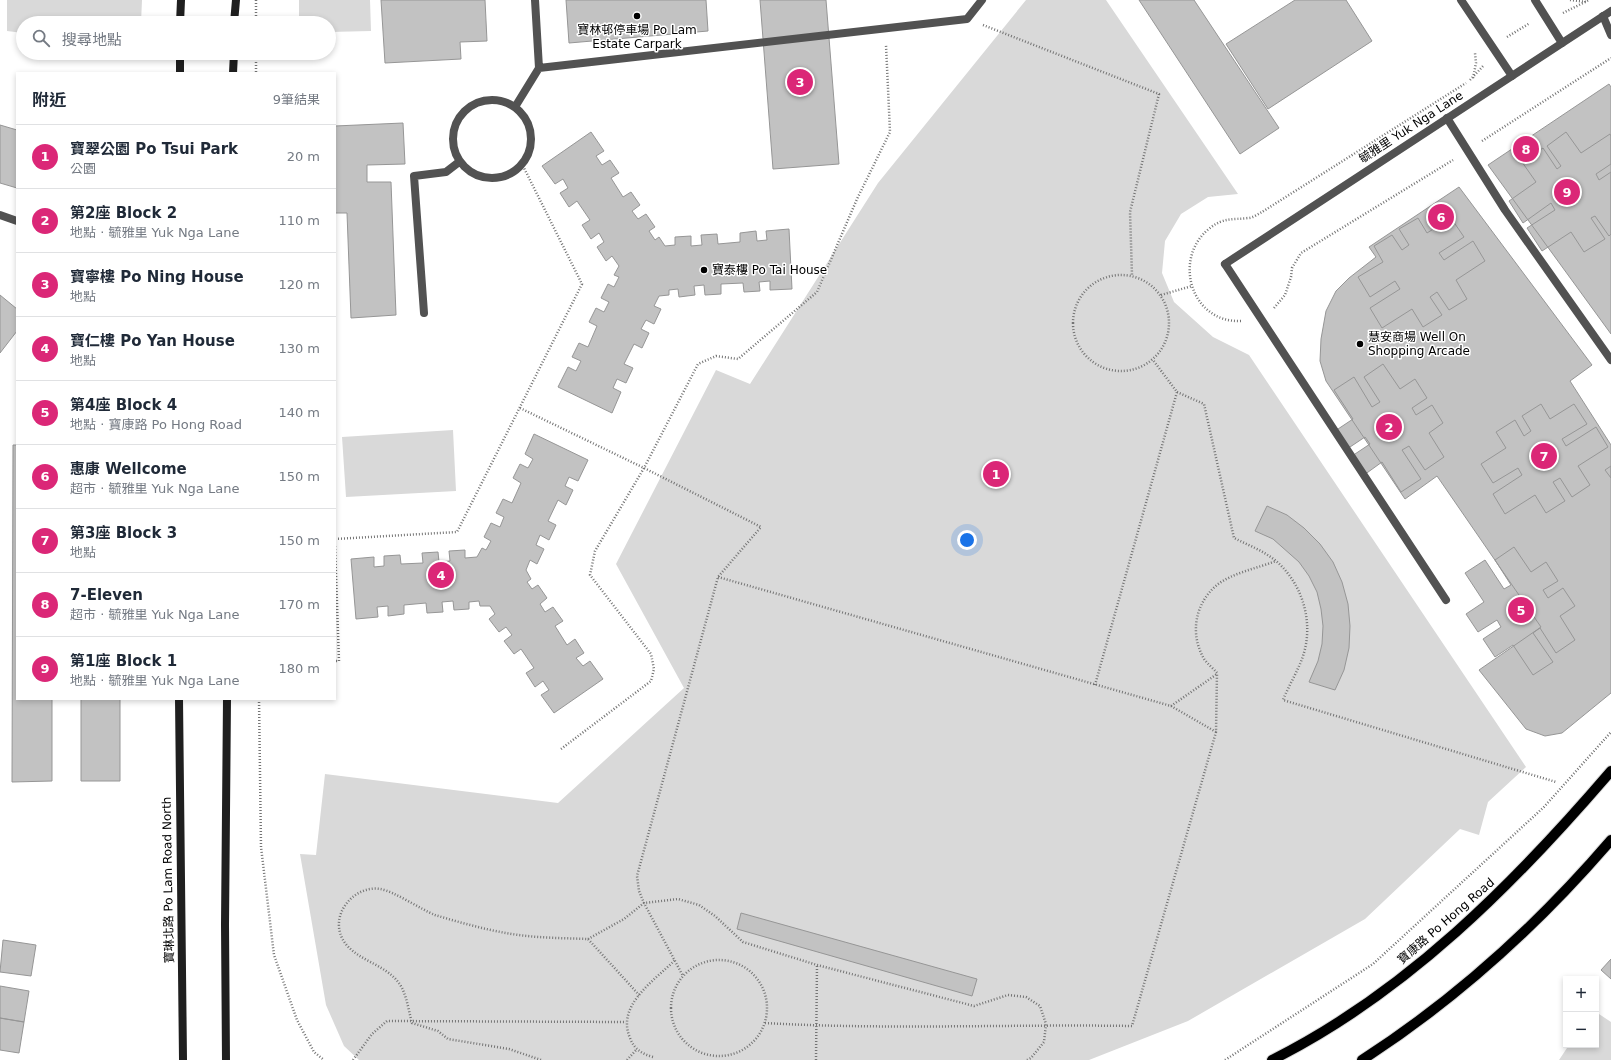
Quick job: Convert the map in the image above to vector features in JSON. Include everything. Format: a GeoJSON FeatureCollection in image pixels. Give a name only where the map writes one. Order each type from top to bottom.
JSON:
{"type":"FeatureCollection","features":[{"type":"Feature","properties":{"kind":"main road"},"geometry":{"type":"LineString","coordinates":[[180,16],[181,0]]}},
{"type":"Feature","properties":{"kind":"main road"},"geometry":{"type":"LineString","coordinates":[[235,16],[236,0]]}},
{"type":"Feature","properties":{"kind":"main road"},"geometry":{"type":"LineString","coordinates":[[180,60],[180,72]]}},
{"type":"Feature","properties":{"kind":"main road"},"geometry":{"type":"LineString","coordinates":[[233,72],[234,60]]}},
{"type":"Feature","properties":{"kind":"main road","name":"寶琳北路 Po Lam Road North"},"geometry":{"type":"LineString","coordinates":[[179,700],[182,1060]]}},
{"type":"Feature","properties":{"kind":"main road"},"geometry":{"type":"LineString","coordinates":[[226,700],[226,1060]]}},
{"type":"Feature","properties":{"kind":"main road","name":"寶康路 Po Hong Road"},"geometry":{"type":"LineString","coordinates":[[1272,1060],[1334,1024],[1384,990],[1438,947],[1487,904],[1532,860],[1611,771]]}},
{"type":"Feature","properties":{"kind":"main road"},"geometry":{"type":"LineString","coordinates":[[1362,1060],[1430,1013],[1479,973],[1544,912],[1611,840]]}},
{"type":"Feature","properties":{"kind":"street"},"geometry":{"type":"LineString","coordinates":[[515,107],[539,68],[535,0]]}},
{"type":"Feature","properties":{"kind":"street"},"geometry":{"type":"LineString","coordinates":[[539,68],[967,19],[982,0]]}},
{"type":"Feature","properties":{"kind":"street"},"geometry":{"type":"LineString","coordinates":[[1461,0],[1512,76]]}},
{"type":"Feature","properties":{"kind":"street"},"geometry":{"type":"LineString","coordinates":[[1535,0],[1562,43]]}},
{"type":"Feature","properties":{"kind":"street","name":"毓雅里 Yuk Nga Lane"},"geometry":{"type":"LineString","coordinates":[[1446,600],[1225,264],[1611,11]]}},
{"type":"Feature","properties":{"kind":"street"},"geometry":{"type":"LineString","coordinates":[[1603,16],[1611,35]]}},
{"type":"Feature","properties":{"kind":"street"},"geometry":{"type":"LineString","coordinates":[[492,99],[504,101],[515,107],[524,116],[530,128],[531,140],[528,153],[522,164],[513,172],[502,177],[490,179],[478,176],[468,171],[459,162],[454,151],[452,138],[454,126],[468,106],[480,101],[492,99]]}},
{"type":"Feature","properties":{"kind":"street"},"geometry":{"type":"LineString","coordinates":[[1447,118],[1505,210],[1611,360]]}},
{"type":"Feature","properties":{"kind":"street"},"geometry":{"type":"LineString","coordinates":[[424,313],[414,176],[446,172],[459,162]]}},
{"type":"Feature","properties":{"kind":"street"},"geometry":{"type":"LineString","coordinates":[[0,215],[16,221]]}},
{"type":"Feature","properties":{"kind":"path"},"geometry":{"type":"LineString","coordinates":[[256,0],[256,16]]}},
{"type":"Feature","properties":{"kind":"path"},"geometry":{"type":"LineString","coordinates":[[1570,0],[1588,1]]}},
{"type":"Feature","properties":{"kind":"path"},"geometry":{"type":"LineString","coordinates":[[1492,47],[1544,15],[1561,14],[1588,1]]}},
{"type":"Feature","properties":{"kind":"path"},"geometry":{"type":"LineString","coordinates":[[967,19],[1159,94],[1130,212],[1132,276]]}},
{"type":"Feature","properties":{"kind":"path"},"geometry":{"type":"LineString","coordinates":[[561,749],[651,681],[654,669],[652,654],[590,574],[595,551],[644,468],[698,364],[716,356],[738,359],[817,292],[857,199],[890,132],[885,28]]}},
{"type":"Feature","properties":{"kind":"path"},"geometry":{"type":"LineString","coordinates":[[256,60],[256,72]]}},
{"type":"Feature","properties":{"kind":"path"},"geometry":{"type":"LineString","coordinates":[[336,539],[457,532],[582,284],[522,164]]}},
{"type":"Feature","properties":{"kind":"path"},"geometry":{"type":"LineString","coordinates":[[1116,275],[1132,276],[1153,286],[1161,295],[1167,308],[1170,322],[1168,336],[1162,349],[1153,360],[1139,368],[1123,371],[1107,369],[1092,362],[1081,350],[1074,335],[1073,319],[1078,303],[1086,289],[1100,279],[1116,275]]}},
{"type":"Feature","properties":{"kind":"path"},"geometry":{"type":"LineString","coordinates":[[1161,295],[1192,286]]}},
{"type":"Feature","properties":{"kind":"path"},"geometry":{"type":"LineString","coordinates":[[1153,360],[1177,392],[1204,404],[1234,538],[1264,553],[1276,561],[1295,584],[1302,598],[1306,612],[1306,642],[1303,656],[1283,700],[1556,782]]}},
{"type":"Feature","properties":{"kind":"path"},"geometry":{"type":"LineString","coordinates":[[1095,685],[1177,392]]}},
{"type":"Feature","properties":{"kind":"path"},"geometry":{"type":"LineString","coordinates":[[520,408],[761,527],[718,577],[637,876],[639,891],[644,903],[683,976]]}},
{"type":"Feature","properties":{"kind":"path"},"geometry":{"type":"LineString","coordinates":[[765,1023],[816,1026],[1046,1024],[1132,1026],[1216,732],[1217,673],[1203,658],[1196,639],[1196,619],[1203,600],[1217,585],[1276,561]]}},
{"type":"Feature","properties":{"kind":"path"},"geometry":{"type":"LineString","coordinates":[[336,575],[339,661],[336,661]]}},
{"type":"Feature","properties":{"kind":"path"},"geometry":{"type":"LineString","coordinates":[[718,577],[1171,706],[1216,732]]}},
{"type":"Feature","properties":{"kind":"path"},"geometry":{"type":"LineString","coordinates":[[1171,706],[1217,673]]}},
{"type":"Feature","properties":{"kind":"path"},"geometry":{"type":"LineString","coordinates":[[259,700],[261,847],[274,955],[297,1020],[314,1052],[324,1060]]}},
{"type":"Feature","properties":{"kind":"path"},"geometry":{"type":"LineString","coordinates":[[1225,1060],[1373,964],[1544,807],[1611,732]]}},
{"type":"Feature","properties":{"kind":"path"},"geometry":{"type":"LineString","coordinates":[[412,1022],[402,987],[380,966],[351,950],[342,938],[338,923],[343,906],[352,897],[364,890],[381,889],[435,915],[506,933],[588,939],[624,919],[644,903],[678,899],[699,905],[714,916],[743,942],[816,965],[974,1006],[1008,995],[1026,997],[1040,1006],[1046,1024],[1044,1042],[1031,1058],[1027,1060]]}},
{"type":"Feature","properties":{"kind":"path"},"geometry":{"type":"LineString","coordinates":[[588,939],[640,996]]}},
{"type":"Feature","properties":{"kind":"path"},"geometry":{"type":"LineString","coordinates":[[653,1057],[637,1050],[627,1032],[626,1022],[632,1003],[675,960]]}},
{"type":"Feature","properties":{"kind":"path"},"geometry":{"type":"LineString","coordinates":[[711,960],[728,960],[743,966],[756,976],[764,990],[767,1006],[765,1023],[758,1036],[747,1047],[733,1054],[718,1056],[702,1053],[689,1045],[679,1034],[673,1020],[672,1004],[675,989],[683,976],[696,965],[711,960]]}},
{"type":"Feature","properties":{"kind":"path"},"geometry":{"type":"LineString","coordinates":[[816,965],[816,1060]]}},
{"type":"Feature","properties":{"kind":"path"},"geometry":{"type":"LineString","coordinates":[[353,1060],[372,1034],[387,1021],[626,1022]]}},
{"type":"Feature","properties":{"kind":"path"},"geometry":{"type":"LineString","coordinates":[[412,1022],[438,1031],[448,1039],[509,1049],[541,1060]]}},
{"type":"Feature","properties":{"kind":"path"},"geometry":{"type":"LineString","coordinates":[[627,1060],[637,1050]]}},
{"type":"Feature","properties":{"kind":"shaded area"},"geometry":{"type":"Polygon","coordinates":[[[7,0],[142,0],[141,16],[16,16],[16,32],[7,31],[7,0]]]}},
{"type":"Feature","properties":{"kind":"shaded area"},"geometry":{"type":"Polygon","coordinates":[[[299,0],[370,0],[371,31],[336,32],[336,16],[299,16],[299,0]]]}},
{"type":"Feature","properties":{"kind":"shaded area"},"geometry":{"type":"Polygon","coordinates":[[[1026,0],[1106,0],[1238,194],[1208,197],[1181,214],[1165,241],[1162,273],[1174,302],[1213,337],[1249,355],[1526,767],[1488,802],[1479,835],[1460,829],[1365,919],[1188,1021],[1089,1060],[359,1060],[344,1046],[326,1005],[300,854],[316,855],[325,774],[558,803],[684,688],[616,564],[716,370],[750,384],[878,183],[1026,0]]]}},
{"type":"Feature","properties":{"kind":"shaded area"},"geometry":{"type":"Polygon","coordinates":[[[453,430],[456,491],[346,497],[342,437],[453,430]]]}},
{"type":"Feature","properties":{"kind":"shaded area"},"geometry":{"type":"Polygon","coordinates":[[[1599,1014],[1611,1022],[1611,1060],[1559,1060],[1567,1048],[1599,1048],[1599,1014]]]}},
{"type":"Feature","properties":{"kind":"building"},"geometry":{"type":"Polygon","coordinates":[[[381,0],[485,0],[487,41],[460,42],[461,59],[385,63],[381,0]]]}},
{"type":"Feature","properties":{"kind":"building","name":"寶林邨停車場 Po Lam Estate Carpark"},"geometry":{"type":"Polygon","coordinates":[[[566,0],[706,0],[708,31],[569,43],[566,0]]]}},
{"type":"Feature","properties":{"kind":"building"},"geometry":{"type":"Polygon","coordinates":[[[760,0],[826,0],[839,164],[773,169],[760,0]]]}},
{"type":"Feature","properties":{"kind":"building"},"geometry":{"type":"Polygon","coordinates":[[[1139,0],[1194,0],[1279,128],[1240,154],[1139,0]]]}},
{"type":"Feature","properties":{"kind":"building"},"geometry":{"type":"Polygon","coordinates":[[[1295,0],[1346,0],[1372,41],[1268,109],[1226,44],[1295,0]]]}},
{"type":"Feature","properties":{"kind":"building"},"geometry":{"type":"Polygon","coordinates":[[[1609,84],[1611,87],[1611,334],[1488,165],[1609,84]]]}},
{"type":"Feature","properties":{"kind":"building"},"geometry":{"type":"Polygon","coordinates":[[[403,123],[405,164],[367,165],[367,182],[391,182],[396,315],[351,318],[347,213],[336,213],[336,126],[403,123]]]}},
{"type":"Feature","properties":{"kind":"building"},"geometry":{"type":"Polygon","coordinates":[[[0,125],[16,130],[16,188],[0,183],[0,125]]]}},
{"type":"Feature","properties":{"kind":"building","name":"寶泰樓 Po Tai House"},"geometry":{"type":"Polygon","coordinates":[[[591,132],[604,151],[596,156],[602,165],[610,160],[619,173],[611,178],[623,197],[631,192],[640,205],[632,211],[638,219],[646,214],[655,227],[649,231],[655,240],[659,237],[665,246],[675,245],[675,237],[691,236],[691,246],[702,245],[701,235],[717,234],[718,244],[740,242],[740,233],[756,231],[757,241],[767,240],[766,231],[789,229],[792,289],[770,290],[770,281],[759,282],[760,291],[744,292],[743,283],[721,284],[721,294],[705,295],[704,285],[694,286],[695,295],[679,297],[678,289],[669,290],[669,295],[659,296],[654,306],[661,309],[654,324],[646,320],[641,329],[649,333],[642,348],[634,344],[624,364],[633,368],[626,383],[617,379],[613,388],[621,392],[612,413],[558,387],[568,367],[576,371],[581,361],[572,357],[579,343],[588,347],[597,326],[589,322],[596,308],[604,312],[609,302],[601,298],[608,284],[614,287],[619,277],[614,275],[619,266],[612,256],[606,261],[597,247],[604,242],[599,233],[591,239],[582,225],[590,220],[577,201],[569,207],[560,193],[568,188],[563,179],[555,184],[542,166],[591,132]]]}},
{"type":"Feature","properties":{"kind":"building"},"geometry":{"type":"Polygon","coordinates":[[[1566,132],[1581,153],[1610,134],[1611,136],[1611,164],[1596,174],[1599,180],[1611,172],[1611,234],[1609,236],[1595,216],[1591,218],[1605,239],[1584,252],[1571,232],[1542,251],[1527,228],[1555,210],[1551,203],[1523,223],[1509,201],[1536,182],[1522,162],[1543,148],[1557,169],[1561,166],[1547,146],[1566,132]]]}},
{"type":"Feature","properties":{"kind":"building"},"geometry":{"type":"Polygon","coordinates":[[[1459,187],[1592,365],[1570,381],[1611,445],[1611,693],[1562,733],[1545,736],[1526,729],[1479,670],[1541,627],[1437,476],[1405,499],[1326,381],[1320,361],[1321,339],[1326,311],[1336,291],[1349,278],[1376,257],[1369,247],[1459,187]]]}},
{"type":"Feature","properties":{"kind":"building"},"geometry":{"type":"Polygon","coordinates":[[[1418,218],[1427,233],[1451,218],[1464,237],[1439,253],[1444,260],[1473,241],[1485,261],[1456,280],[1467,299],[1449,310],[1437,292],[1430,297],[1442,315],[1423,327],[1412,309],[1382,328],[1370,308],[1400,289],[1395,281],[1370,297],[1358,277],[1383,262],[1374,246],[1392,235],[1402,250],[1409,245],[1399,229],[1418,218]]]}},
{"type":"Feature","properties":{"kind":"building"},"geometry":{"type":"Polygon","coordinates":[[[0,295],[16,308],[16,332],[0,353],[0,295]]]}},
{"type":"Feature","properties":{"kind":"building"},"geometry":{"type":"Polygon","coordinates":[[[1383,364],[1400,389],[1415,379],[1427,398],[1412,408],[1416,415],[1432,405],[1443,423],[1429,433],[1444,457],[1425,470],[1409,446],[1402,450],[1421,479],[1401,492],[1382,462],[1364,475],[1352,456],[1370,444],[1365,437],[1347,449],[1335,431],[1353,419],[1334,390],[1354,377],[1372,407],[1380,402],[1364,377],[1383,364]]]}},
{"type":"Feature","properties":{"kind":"building"},"geometry":{"type":"Polygon","coordinates":[[[1541,404],[1550,419],[1574,404],[1587,424],[1562,439],[1566,446],[1596,427],[1608,447],[1578,466],[1590,485],[1572,497],[1560,478],[1553,482],[1565,501],[1546,513],[1535,495],[1505,514],[1493,494],[1522,475],[1518,468],[1493,483],[1481,464],[1506,448],[1496,432],[1515,420],[1524,436],[1531,431],[1522,416],[1541,404]]]}},
{"type":"Feature","properties":{"kind":"building"},"geometry":{"type":"Polygon","coordinates":[[[534,434],[588,460],[578,481],[569,477],[565,486],[573,490],[566,505],[558,500],[548,521],[556,525],[549,540],[540,535],[536,545],[544,549],[537,564],[530,560],[526,570],[531,579],[527,582],[532,589],[538,585],[547,598],[540,604],[545,612],[553,607],[563,621],[555,626],[567,645],[575,639],[584,653],[576,658],[583,666],[590,661],[603,679],[554,713],[541,695],[549,690],[543,681],[535,687],[526,673],[534,668],[521,649],[514,654],[504,641],[512,635],[506,627],[499,632],[489,619],[495,614],[490,606],[480,606],[479,601],[469,602],[469,609],[454,610],[453,601],[442,602],[443,612],[427,613],[426,603],[404,605],[404,614],[388,616],[388,606],[377,607],[378,617],[356,619],[351,559],[374,557],[374,567],[384,566],[384,556],[400,555],[401,564],[423,563],[422,553],[438,552],[439,562],[450,561],[449,551],[465,550],[465,558],[477,557],[482,548],[486,550],[491,541],[484,537],[491,523],[500,527],[504,517],[496,513],[503,499],[512,503],[521,483],[513,478],[520,464],[528,468],[533,459],[525,454],[534,434]]]}},
{"type":"Feature","properties":{"kind":"building"},"geometry":{"type":"Polygon","coordinates":[[[13,445],[16,445],[16,700],[52,700],[52,781],[12,782],[13,445]]]}},
{"type":"Feature","properties":{"kind":"building"},"geometry":{"type":"Polygon","coordinates":[[[1611,466],[1611,478],[1605,470],[1611,466]]]}},
{"type":"Feature","properties":{"kind":"building"},"geometry":{"type":"Polygon","coordinates":[[[1267,506],[1287,515],[1304,528],[1320,544],[1333,562],[1342,582],[1348,604],[1350,626],[1349,648],[1344,670],[1335,690],[1309,682],[1318,661],[1322,644],[1323,626],[1317,592],[1309,576],[1299,562],[1273,539],[1255,531],[1267,506]]]}},
{"type":"Feature","properties":{"kind":"building"},"geometry":{"type":"Polygon","coordinates":[[[1514,547],[1531,572],[1546,562],[1558,581],[1543,590],[1548,598],[1563,588],[1575,606],[1560,616],[1575,640],[1556,653],[1540,628],[1533,633],[1553,662],[1533,675],[1513,645],[1495,657],[1483,639],[1501,627],[1497,620],[1478,632],[1466,614],[1484,602],[1465,573],[1485,560],[1504,589],[1511,585],[1495,560],[1514,547]]]}},
{"type":"Feature","properties":{"kind":"building"},"geometry":{"type":"Polygon","coordinates":[[[81,700],[120,700],[120,781],[81,781],[81,700]]]}},
{"type":"Feature","properties":{"kind":"building"},"geometry":{"type":"Polygon","coordinates":[[[741,913],[977,979],[972,996],[737,929],[741,913]]]}},
{"type":"Feature","properties":{"kind":"building"},"geometry":{"type":"Polygon","coordinates":[[[3,940],[36,945],[31,976],[0,972],[3,940]]]}},
{"type":"Feature","properties":{"kind":"building"},"geometry":{"type":"Polygon","coordinates":[[[1611,959],[1611,979],[1601,970],[1611,959]]]}},
{"type":"Feature","properties":{"kind":"building"},"geometry":{"type":"Polygon","coordinates":[[[0,986],[29,991],[24,1022],[0,1018],[0,986]]]}},
{"type":"Feature","properties":{"kind":"building"},"geometry":{"type":"Polygon","coordinates":[[[0,1018],[24,1022],[19,1053],[0,1050],[0,1018]]]}},
{"type":"Feature","properties":{"kind":"place","name":"寶林邨停車場 Po Lam Estate Carpark"},"geometry":{"type":"Point","coordinates":[637,16]}},
{"type":"Feature","properties":{"kind":"place","name":"寶寧樓 Po Ning House"},"geometry":{"type":"Point","coordinates":[800,82]}},
{"type":"Feature","properties":{"kind":"place","name":"7-Eleven"},"geometry":{"type":"Point","coordinates":[1526,149]}},
{"type":"Feature","properties":{"kind":"place","name":"第1座 Block 1"},"geometry":{"type":"Point","coordinates":[1567,192]}},
{"type":"Feature","properties":{"kind":"place","name":"惠康 Wellcome"},"geometry":{"type":"Point","coordinates":[1441,217]}},
{"type":"Feature","properties":{"kind":"place","name":"寶泰樓 Po Tai House"},"geometry":{"type":"Point","coordinates":[704,270]}},
{"type":"Feature","properties":{"kind":"place","name":"慧安商場 Well On Shopping Arcade"},"geometry":{"type":"Point","coordinates":[1360,344]}},
{"type":"Feature","properties":{"kind":"place","name":"第2座 Block 2"},"geometry":{"type":"Point","coordinates":[1389,427]}},
{"type":"Feature","properties":{"kind":"place","name":"第3座 Block 3"},"geometry":{"type":"Point","coordinates":[1544,456]}},
{"type":"Feature","properties":{"kind":"place","name":"寶翠公園 Po Tsui Park"},"geometry":{"type":"Point","coordinates":[996,474]}},
{"type":"Feature","properties":{"kind":"place","name":"寶仁樓 Po Yan House"},"geometry":{"type":"Point","coordinates":[441,575]}},
{"type":"Feature","properties":{"kind":"place","name":"第4座 Block 4"},"geometry":{"type":"Point","coordinates":[1521,610]}}]}
